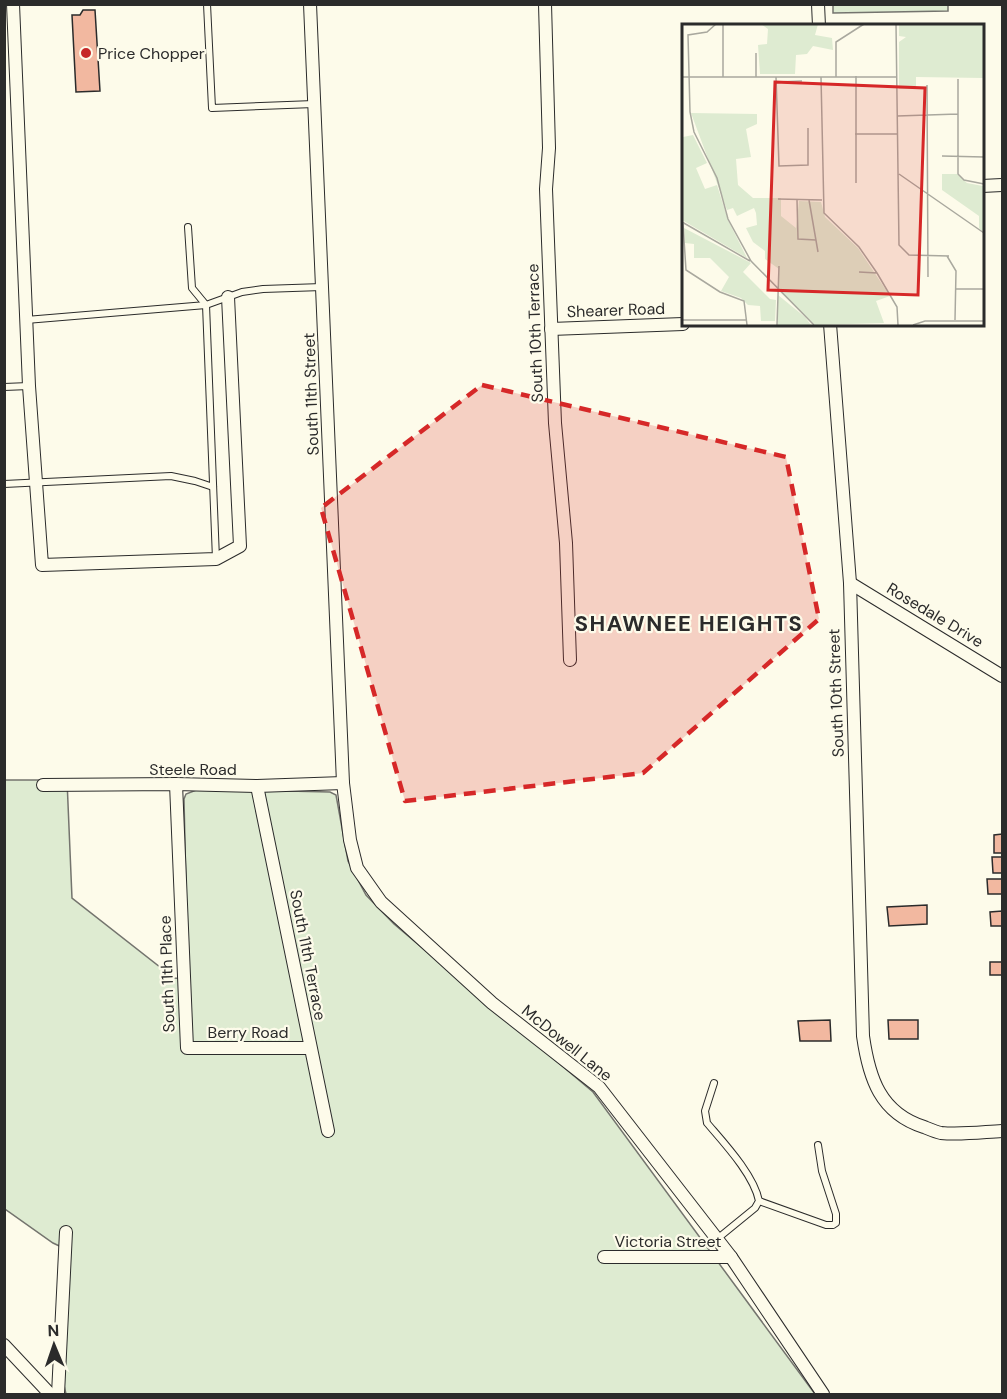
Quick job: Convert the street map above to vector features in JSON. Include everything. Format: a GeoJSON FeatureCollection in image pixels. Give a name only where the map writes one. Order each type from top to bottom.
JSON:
{"type":"FeatureCollection","features":[{"type":"Feature","properties":{"kind":"street"},"geometry":{"type":"LineString","coordinates":[[13,4],[29,386],[42,565],[216,559],[240,546],[228,297]]}},
{"type":"Feature","properties":{"kind":"street","name":"South 11th Street"},"geometry":{"type":"LineString","coordinates":[[310,4],[343,783]]}},
{"type":"Feature","properties":{"kind":"street","name":"South 10th Terrace"},"geometry":{"type":"LineString","coordinates":[[545,4],[549,138],[546,189],[551,329],[555,423],[566,543],[570,660]]}},
{"type":"Feature","properties":{"kind":"street"},"geometry":{"type":"LineString","coordinates":[[818,4],[819,24]]}},
{"type":"Feature","properties":{"kind":"street"},"geometry":{"type":"LineString","coordinates":[[983,186],[1002,184]]}},
{"type":"Feature","properties":{"kind":"street","name":"Shearer Road"},"geometry":{"type":"LineString","coordinates":[[551,329],[682,324]]}},
{"type":"Feature","properties":{"kind":"street","name":"South 10th Street"},"geometry":{"type":"LineString","coordinates":[[830,326],[850,583],[863,1036],[867,1062],[875,1086],[886,1102],[897,1115],[914,1124],[940,1133],[1002,1131]]}},
{"type":"Feature","properties":{"kind":"street","name":"Rosedale Drive"},"geometry":{"type":"LineString","coordinates":[[850,583],[1002,676]]}},
{"type":"Feature","properties":{"kind":"street","name":"Steele Road"},"geometry":{"type":"LineString","coordinates":[[43,785],[257,786],[343,783]]}},
{"type":"Feature","properties":{"kind":"street","name":"McDowell Lane"},"geometry":{"type":"LineString","coordinates":[[343,783],[350,840],[357,868],[381,902],[492,1003],[599,1087],[731,1257],[823,1395]]}},
{"type":"Feature","properties":{"kind":"street","name":"South 11th Place"},"geometry":{"type":"LineString","coordinates":[[176,784],[187,1048]]}},
{"type":"Feature","properties":{"kind":"street","name":"South 11th Terrace"},"geometry":{"type":"LineString","coordinates":[[257,786],[328,1131]]}},
{"type":"Feature","properties":{"kind":"street","name":"Berry Road"},"geometry":{"type":"LineString","coordinates":[[187,1048],[310,1048]]}},
{"type":"Feature","properties":{"kind":"street"},"geometry":{"type":"LineString","coordinates":[[58,1395],[66,1232]]}},
{"type":"Feature","properties":{"kind":"street","name":"Victoria Street"},"geometry":{"type":"LineString","coordinates":[[604,1257],[731,1257]]}},
{"type":"Feature","properties":{"kind":"street"},"geometry":{"type":"LineString","coordinates":[[4,1345],[50,1395]]}},
{"type":"Feature","properties":{"kind":"lane"},"geometry":{"type":"LineString","coordinates":[[207,4],[212,108],[315,104]]}},
{"type":"Feature","properties":{"kind":"lane"},"geometry":{"type":"LineString","coordinates":[[188,227],[192,288],[206,305],[216,559]]}},
{"type":"Feature","properties":{"kind":"lane"},"geometry":{"type":"LineString","coordinates":[[26,320],[206,305],[242,292],[323,286]]}},
{"type":"Feature","properties":{"kind":"lane"},"geometry":{"type":"LineString","coordinates":[[4,387],[29,386]]}},
{"type":"Feature","properties":{"kind":"lane"},"geometry":{"type":"LineString","coordinates":[[4,484],[171,476],[213,487]]}},
{"type":"Feature","properties":{"kind":"lane"},"geometry":{"type":"LineString","coordinates":[[714,1083],[705,1112],[707,1123],[749,1177],[757,1191],[759,1201],[755,1208],[717,1239]]}},
{"type":"Feature","properties":{"kind":"lane"},"geometry":{"type":"LineString","coordinates":[[759,1201],[826,1225],[833,1225],[836,1222],[836,1214],[822,1171],[818,1145]]}},
{"type":"Feature","properties":{"kind":"highlighted area"},"geometry":{"type":"Polygon","coordinates":[[[482,385],[786,457],[819,619],[643,773],[405,801],[321,508],[482,385]]]}},
{"type":"Feature","properties":{"kind":"green space"},"geometry":{"type":"Polygon","coordinates":[[[833,5],[948,5],[948,11],[833,13],[833,5]]]}},
{"type":"Feature","properties":{"kind":"green space"},"geometry":{"type":"Polygon","coordinates":[[[5,780],[67,780],[72,898],[174,978],[188,979],[184,799],[186,794],[199,789],[330,792],[336,795],[348,861],[366,895],[394,924],[593,1092],[815,1394],[66,1394],[63,1381],[70,1251],[53,1243],[5,1209],[5,780]]]}},
{"type":"Feature","properties":{"kind":"building","name":"Price Chopper"},"geometry":{"type":"Polygon","coordinates":[[[83,10],[95,10],[100,91],[76,92],[72,15],[80,15],[83,10]]]}},
{"type":"Feature","properties":{"kind":"building"},"geometry":{"type":"Polygon","coordinates":[[[1002,834],[1002,853],[994,853],[994,835],[1002,834]]]}},
{"type":"Feature","properties":{"kind":"building"},"geometry":{"type":"Polygon","coordinates":[[[992,857],[1002,857],[1002,873],[993,873],[992,857]]]}},
{"type":"Feature","properties":{"kind":"building"},"geometry":{"type":"Polygon","coordinates":[[[987,879],[1002,879],[1002,894],[988,894],[987,879]]]}},
{"type":"Feature","properties":{"kind":"building"},"geometry":{"type":"Polygon","coordinates":[[[927,905],[927,924],[889,926],[887,907],[927,905]]]}},
{"type":"Feature","properties":{"kind":"building"},"geometry":{"type":"Polygon","coordinates":[[[1002,911],[1002,926],[991,926],[990,912],[1002,911]]]}},
{"type":"Feature","properties":{"kind":"building"},"geometry":{"type":"Polygon","coordinates":[[[990,962],[1002,962],[1002,975],[990,975],[990,962]]]}},
{"type":"Feature","properties":{"kind":"building"},"geometry":{"type":"Polygon","coordinates":[[[830,1020],[831,1041],[800,1041],[798,1021],[830,1020]]]}},
{"type":"Feature","properties":{"kind":"building"},"geometry":{"type":"Polygon","coordinates":[[[888,1020],[918,1020],[918,1039],[889,1039],[888,1020]]]}},
{"type":"Feature","properties":{"kind":"place","name":"Price Chopper"},"geometry":{"type":"Point","coordinates":[86,53]}},
{"type":"Feature","properties":{"kind":"district","name":"SHAWNEE HEIGHTS"},"geometry":{"type":"Point","coordinates":[689,623]}}]}
